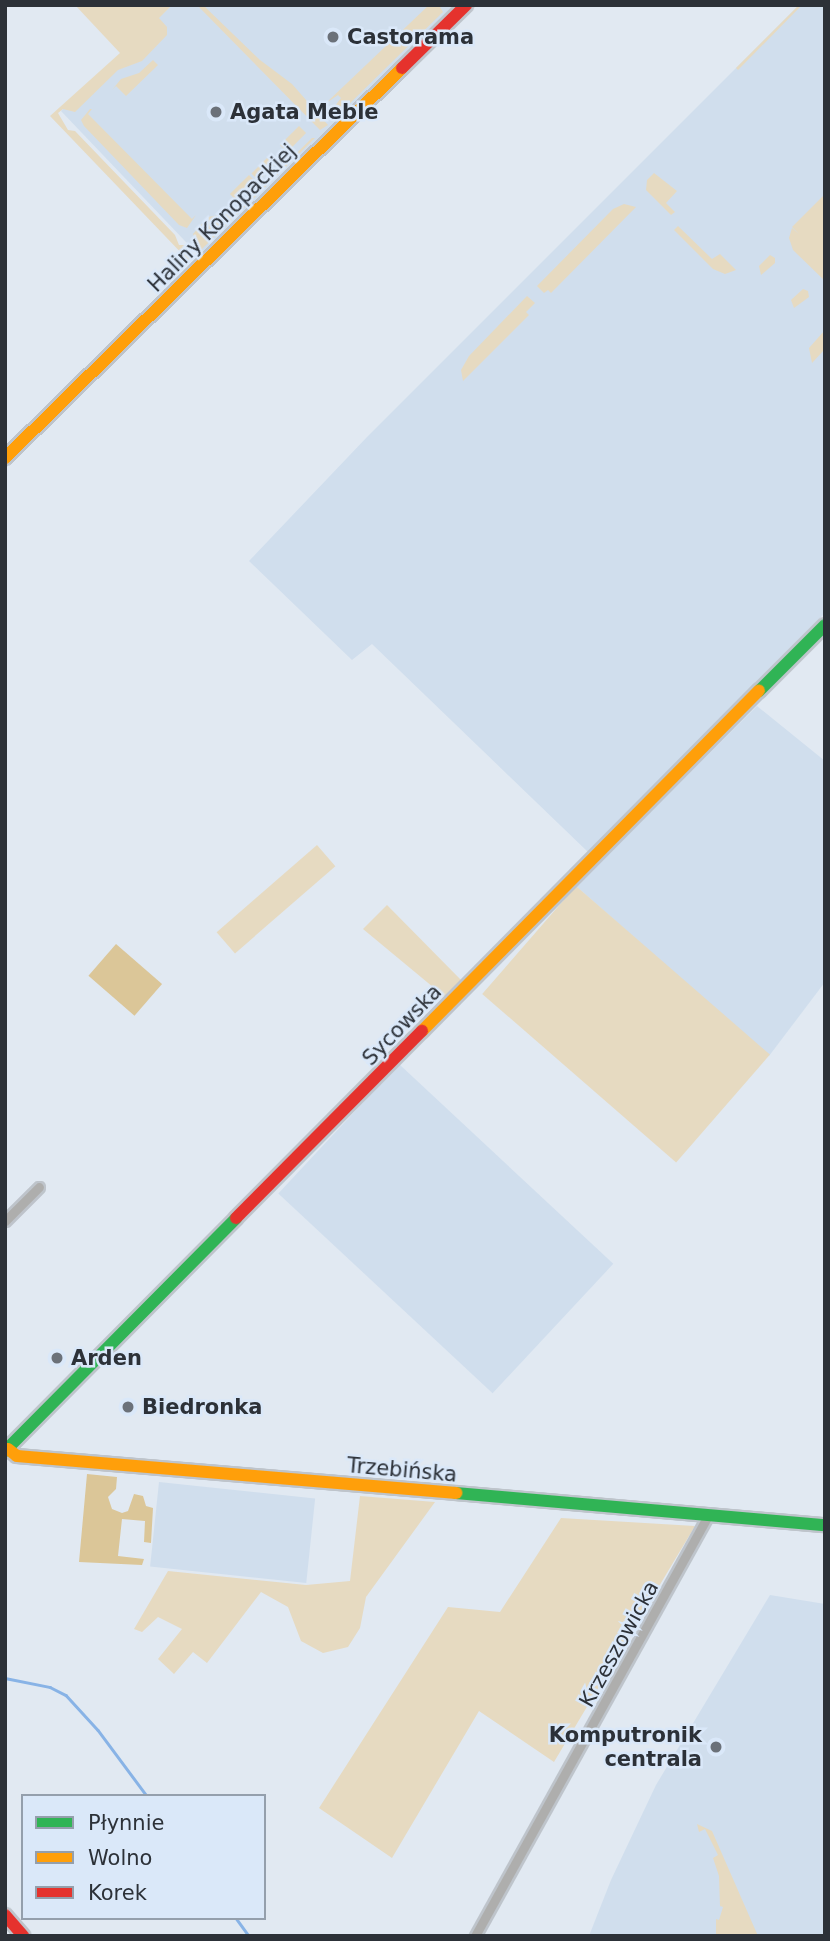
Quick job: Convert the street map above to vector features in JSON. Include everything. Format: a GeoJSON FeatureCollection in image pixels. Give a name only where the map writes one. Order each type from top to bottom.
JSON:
{"type":"FeatureCollection","features":[{"type":"Feature","properties":{"kind":"street","name":"Haliny Konopackiej"},"geometry":{"type":"LineString","coordinates":[[5,458],[466,5]]}},
{"type":"Feature","properties":{"kind":"street","name":"Sycowska"},"geometry":{"type":"LineString","coordinates":[[6,1450],[825,625]]}},
{"type":"Feature","properties":{"kind":"street"},"geometry":{"type":"LineString","coordinates":[[5,1221],[39,1187]]}},
{"type":"Feature","properties":{"kind":"street","name":"Trzebińska"},"geometry":{"type":"LineString","coordinates":[[6,1450],[17,1456],[825,1524]]}},
{"type":"Feature","properties":{"kind":"street","name":"Krzeszowicka"},"geometry":{"type":"LineString","coordinates":[[475,1936],[708,1516]]}},
{"type":"Feature","properties":{"kind":"street"},"geometry":{"type":"LineString","coordinates":[[5,1915],[23,1936]]}},
{"type":"Feature","properties":{"kind":"shaded area"},"geometry":{"type":"Polygon","coordinates":[[[75,5],[172,5],[159,18],[167,27],[167,35],[142,61],[118,70],[75,112],[63,109],[58,113],[68,130],[75,131],[175,235],[179,245],[184,245],[191,251],[193,257],[188,260],[50,116],[120,53],[75,5]]]}},
{"type":"Feature","properties":{"kind":"shaded area"},"geometry":{"type":"Polygon","coordinates":[[[172,5],[466,5],[205,262],[61,111],[172,5]]]}},
{"type":"Feature","properties":{"kind":"shaded area"},"geometry":{"type":"Polygon","coordinates":[[[197,5],[203,5],[260,60],[292,84],[328,125],[320,130],[197,5]]]}},
{"type":"Feature","properties":{"kind":"shaded area"},"geometry":{"type":"Polygon","coordinates":[[[429,5],[439,5],[443,12],[338,115],[331,111],[341,98],[338,95],[325,104],[429,5]]]}},
{"type":"Feature","properties":{"kind":"shaded area"},"geometry":{"type":"Polygon","coordinates":[[[799,5],[825,5],[825,613],[588,852],[372,644],[352,660],[249,561],[367,437],[799,5]]]}},
{"type":"Feature","properties":{"kind":"shaded area"},"geometry":{"type":"Polygon","coordinates":[[[802,5],[738,70],[736,68],[802,5]]]}},
{"type":"Feature","properties":{"kind":"shaded area"},"geometry":{"type":"Polygon","coordinates":[[[153,60],[158,65],[126,96],[116,86],[112,90],[121,79],[139,73],[153,60]]]}},
{"type":"Feature","properties":{"kind":"shaded area"},"geometry":{"type":"Polygon","coordinates":[[[90,109],[88,114],[192,219],[196,215],[187,228],[179,225],[84,126],[81,120],[90,109]]]}},
{"type":"Feature","properties":{"kind":"shaded area"},"geometry":{"type":"Polygon","coordinates":[[[299,126],[306,133],[287,152],[280,145],[299,126]]]}},
{"type":"Feature","properties":{"kind":"shaded area"},"geometry":{"type":"Polygon","coordinates":[[[315,138],[201,250],[198,248],[193,234],[208,217],[237,212],[315,138]]]}},
{"type":"Feature","properties":{"kind":"shaded area"},"geometry":{"type":"Polygon","coordinates":[[[267,158],[274,165],[259,181],[251,174],[267,158]]]}},
{"type":"Feature","properties":{"kind":"shaded area"},"geometry":{"type":"Polygon","coordinates":[[[654,173],[677,191],[666,203],[675,212],[671,215],[646,190],[647,180],[654,173]]]}},
{"type":"Feature","properties":{"kind":"shaded area"},"geometry":{"type":"Polygon","coordinates":[[[249,175],[256,182],[237,201],[230,194],[249,175]]]}},
{"type":"Feature","properties":{"kind":"shaded area"},"geometry":{"type":"Polygon","coordinates":[[[825,194],[825,281],[793,250],[789,238],[792,228],[799,234],[792,227],[825,194]]]}},
{"type":"Feature","properties":{"kind":"shaded area"},"geometry":{"type":"Polygon","coordinates":[[[624,204],[636,207],[551,293],[548,290],[544,293],[537,286],[613,209],[624,204]]]}},
{"type":"Feature","properties":{"kind":"shaded area"},"geometry":{"type":"Polygon","coordinates":[[[678,226],[712,259],[720,254],[736,270],[725,274],[713,269],[674,230],[678,226]]]}},
{"type":"Feature","properties":{"kind":"shaded area"},"geometry":{"type":"Polygon","coordinates":[[[770,255],[775,258],[775,263],[761,275],[759,266],[770,255]]]}},
{"type":"Feature","properties":{"kind":"shaded area"},"geometry":{"type":"Polygon","coordinates":[[[803,289],[808,291],[809,297],[794,308],[791,300],[803,289]]]}},
{"type":"Feature","properties":{"kind":"shaded area"},"geometry":{"type":"Polygon","coordinates":[[[527,296],[535,303],[526,312],[529,315],[463,381],[461,370],[469,356],[527,296]]]}},
{"type":"Feature","properties":{"kind":"shaded area"},"geometry":{"type":"Polygon","coordinates":[[[825,330],[825,349],[812,363],[809,348],[825,330]]]}},
{"type":"Feature","properties":{"kind":"shaded area"},"geometry":{"type":"Polygon","coordinates":[[[757,706],[825,761],[825,982],[769,1056],[576,886],[757,706]]]}},
{"type":"Feature","properties":{"kind":"shaded area"},"geometry":{"type":"Polygon","coordinates":[[[317,845],[335,866],[235,953],[217,932],[317,845]]]}},
{"type":"Feature","properties":{"kind":"shaded area"},"geometry":{"type":"Polygon","coordinates":[[[576,886],[770,1055],[676,1163],[482,994],[576,886]]]}},
{"type":"Feature","properties":{"kind":"shaded area"},"geometry":{"type":"Polygon","coordinates":[[[387,905],[462,981],[445,997],[363,929],[387,905]]]}},
{"type":"Feature","properties":{"kind":"shaded area"},"geometry":{"type":"Polygon","coordinates":[[[116,944],[162,984],[134,1016],[88,976],[116,944]]]}},
{"type":"Feature","properties":{"kind":"shaded area"},"geometry":{"type":"Polygon","coordinates":[[[399,1064],[613,1264],[493,1393],[278,1193],[399,1064]]]}},
{"type":"Feature","properties":{"kind":"shaded area"},"geometry":{"type":"Polygon","coordinates":[[[87,1474],[117,1477],[116,1489],[108,1497],[112,1509],[122,1513],[128,1511],[134,1494],[143,1496],[146,1506],[153,1508],[151,1543],[144,1542],[145,1521],[122,1519],[118,1556],[144,1559],[142,1565],[79,1562],[87,1474]]]}},
{"type":"Feature","properties":{"kind":"shaded area"},"geometry":{"type":"Polygon","coordinates":[[[159,1482],[315,1498],[306,1583],[150,1567],[159,1482]]]}},
{"type":"Feature","properties":{"kind":"shaded area"},"geometry":{"type":"Polygon","coordinates":[[[360,1496],[435,1502],[366,1597],[360,1628],[348,1647],[323,1653],[301,1641],[288,1607],[261,1592],[207,1663],[193,1652],[174,1674],[158,1659],[182,1629],[158,1617],[142,1632],[134,1629],[168,1571],[306,1585],[350,1581],[360,1496]]]}},
{"type":"Feature","properties":{"kind":"shaded area"},"geometry":{"type":"Polygon","coordinates":[[[561,1518],[695,1526],[554,1762],[479,1711],[392,1858],[319,1808],[448,1607],[500,1612],[561,1518]]]}},
{"type":"Feature","properties":{"kind":"shaded area"},"geometry":{"type":"Polygon","coordinates":[[[770,1595],[825,1604],[825,1936],[589,1936],[611,1880],[656,1785],[770,1595]]]}},
{"type":"Feature","properties":{"kind":"shaded area"},"geometry":{"type":"Polygon","coordinates":[[[697,1824],[712,1831],[758,1936],[716,1936],[716,1919],[719,1920],[723,1907],[720,1906],[719,1876],[713,1858],[718,1855],[705,1829],[699,1832],[697,1824]]]}},
{"type":"Feature","properties":{"kind":"waterway"},"geometry":{"type":"LineString","coordinates":[[5,1678],[50,1687],[66,1695],[98,1730],[146,1794]]}},
{"type":"Feature","properties":{"kind":"waterway"},"geometry":{"type":"LineString","coordinates":[[237,1920],[249,1936]]}},
{"type":"Feature","properties":{"kind":"traffic: fast"},"geometry":{"type":"LineString","coordinates":[[759,691],[825,625]]}},
{"type":"Feature","properties":{"kind":"traffic: fast"},"geometry":{"type":"LineString","coordinates":[[5,1451],[236,1218]]}},
{"type":"Feature","properties":{"kind":"traffic: fast"},"geometry":{"type":"LineString","coordinates":[[456,1493],[825,1525]]}},
{"type":"Feature","properties":{"kind":"traffic: slow"},"geometry":{"type":"LineString","coordinates":[[5,458],[402,68]]}},
{"type":"Feature","properties":{"kind":"traffic: slow"},"geometry":{"type":"LineString","coordinates":[[422,1031],[759,691]]}},
{"type":"Feature","properties":{"kind":"traffic: slow"},"geometry":{"type":"LineString","coordinates":[[8,1449],[17,1456],[456,1493]]}},
{"type":"Feature","properties":{"kind":"traffic: jam"},"geometry":{"type":"LineString","coordinates":[[402,68],[466,5]]}},
{"type":"Feature","properties":{"kind":"traffic: jam"},"geometry":{"type":"LineString","coordinates":[[236,1218],[422,1031]]}},
{"type":"Feature","properties":{"kind":"traffic: jam"},"geometry":{"type":"LineString","coordinates":[[5,1915],[23,1936]]}},
{"type":"Feature","properties":{"kind":"place","name":"Castorama"},"geometry":{"type":"Point","coordinates":[333,37]}},
{"type":"Feature","properties":{"kind":"place","name":"Agata Meble"},"geometry":{"type":"Point","coordinates":[216,112]}},
{"type":"Feature","properties":{"kind":"place","name":"Arden"},"geometry":{"type":"Point","coordinates":[57,1358]}},
{"type":"Feature","properties":{"kind":"place","name":"Biedronka"},"geometry":{"type":"Point","coordinates":[128,1407]}},
{"type":"Feature","properties":{"kind":"place","name":"Komputronik centrala"},"geometry":{"type":"Point","coordinates":[716,1747]}}]}
